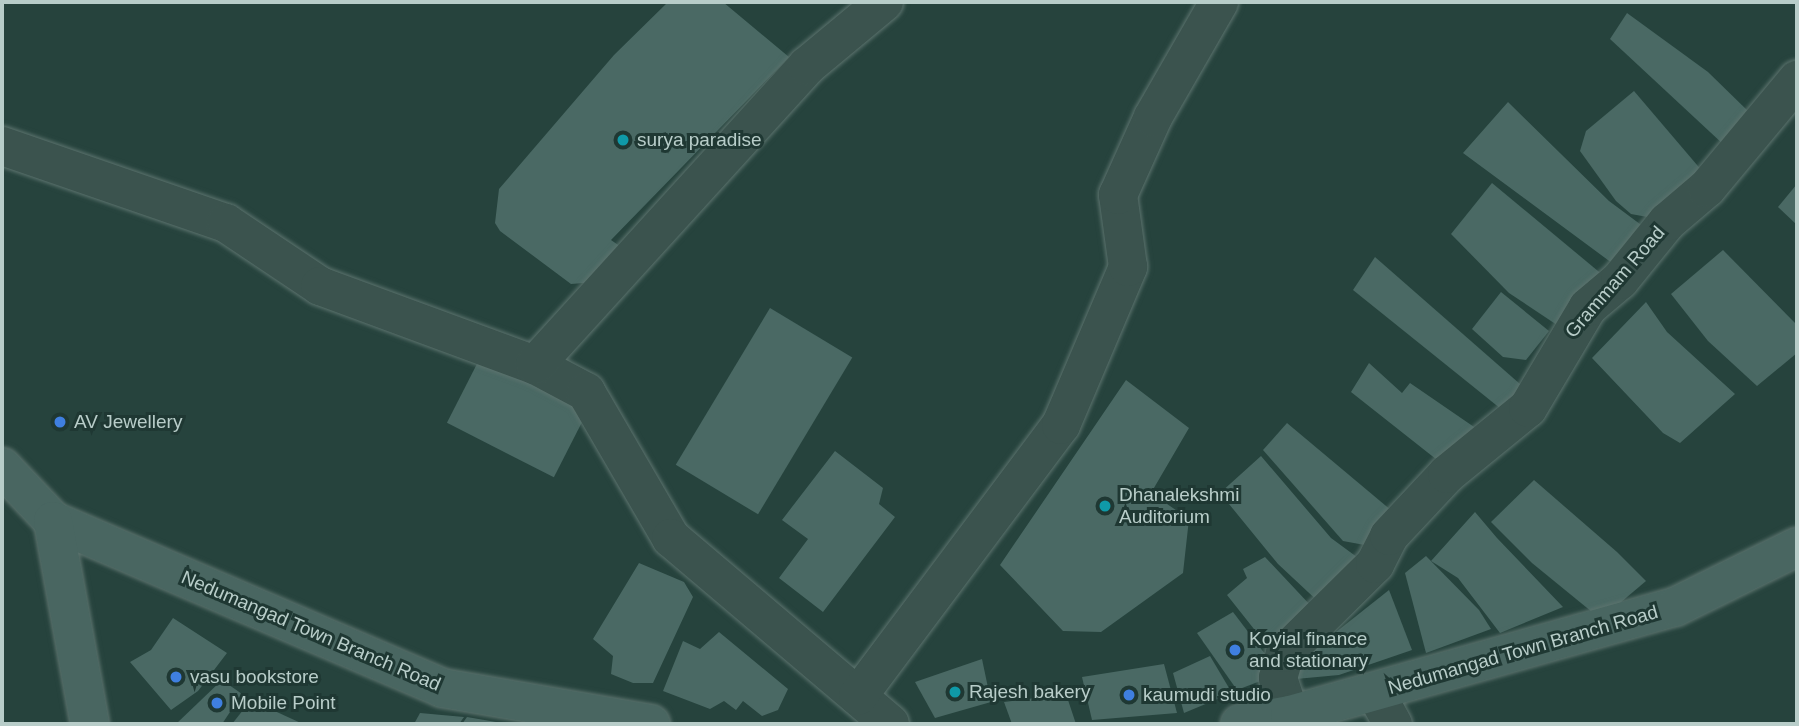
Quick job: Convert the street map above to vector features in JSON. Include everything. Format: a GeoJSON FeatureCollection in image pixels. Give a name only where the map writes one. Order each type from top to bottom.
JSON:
{"type":"FeatureCollection","features":[{"type":"Feature","properties":{"kind":"main road","name":"Nedumangad Town Branch Road"},"geometry":{"type":"LineString","coordinates":[[2,467],[53,521],[442,688],[651,724]]}},
{"type":"Feature","properties":{"kind":"main road"},"geometry":{"type":"LineString","coordinates":[[53,521],[90,724]]}},
{"type":"Feature","properties":{"kind":"main road","name":"Nedumangad Town Branch Road"},"geometry":{"type":"LineString","coordinates":[[1240,724],[1290,715],[1384,708],[1675,607],[1797,547]]}},
{"type":"Feature","properties":{"kind":"street"},"geometry":{"type":"LineString","coordinates":[[535,365],[807,66],[884,2]]}},
{"type":"Feature","properties":{"kind":"street"},"geometry":{"type":"LineString","coordinates":[[858,696],[1061,425],[1128,267],[1118,195],[1153,117],[1219,2]]}},
{"type":"Feature","properties":{"kind":"street","name":"Grammam Road"},"geometry":{"type":"LineString","coordinates":[[1290,715],[1278,678],[1285,653],[1375,564],[1389,536],[1447,474],[1528,408],[1588,307],[1620,280],[1667,222],[1707,188],[1797,80]]}},
{"type":"Feature","properties":{"kind":"street"},"geometry":{"type":"LineString","coordinates":[[2,146],[226,223],[320,286],[535,365],[586,392],[671,538],[890,724]]}},
{"type":"Feature","properties":{"kind":"building","name":"surya paradise"},"geometry":{"type":"Polygon","coordinates":[[[668,2],[723,2],[789,57],[611,240],[621,247],[584,283],[571,284],[500,231],[495,223],[499,189],[614,55],[668,2]]]}},
{"type":"Feature","properties":{"kind":"building"},"geometry":{"type":"Polygon","coordinates":[[[1627,13],[1708,72],[1749,112],[1724,145],[1610,39],[1627,13]]]}},
{"type":"Feature","properties":{"kind":"building"},"geometry":{"type":"Polygon","coordinates":[[[1634,91],[1703,172],[1658,219],[1631,214],[1616,201],[1580,151],[1586,131],[1634,91]]]}},
{"type":"Feature","properties":{"kind":"building"},"geometry":{"type":"Polygon","coordinates":[[[1508,102],[1609,201],[1648,230],[1616,266],[1463,153],[1508,102]]]}},
{"type":"Feature","properties":{"kind":"building"},"geometry":{"type":"Polygon","coordinates":[[[1492,183],[1604,276],[1557,325],[1509,293],[1451,234],[1492,183]]]}},
{"type":"Feature","properties":{"kind":"building"},"geometry":{"type":"Polygon","coordinates":[[[1797,184],[1797,225],[1778,207],[1797,184]]]}},
{"type":"Feature","properties":{"kind":"building"},"geometry":{"type":"Polygon","coordinates":[[[1723,250],[1797,325],[1797,353],[1757,386],[1708,341],[1671,294],[1723,250]]]}},
{"type":"Feature","properties":{"kind":"building"},"geometry":{"type":"Polygon","coordinates":[[[1375,257],[1527,390],[1506,413],[1353,290],[1375,257]]]}},
{"type":"Feature","properties":{"kind":"building"},"geometry":{"type":"Polygon","coordinates":[[[1501,292],[1549,331],[1526,360],[1503,357],[1472,329],[1501,292]]]}},
{"type":"Feature","properties":{"kind":"building"},"geometry":{"type":"Polygon","coordinates":[[[1646,302],[1667,332],[1735,394],[1680,443],[1663,433],[1592,358],[1646,302]]]}},
{"type":"Feature","properties":{"kind":"building"},"geometry":{"type":"Polygon","coordinates":[[[770,308],[852,357],[758,514],[676,465],[770,308]]]}},
{"type":"Feature","properties":{"kind":"building"},"geometry":{"type":"Polygon","coordinates":[[[481,356],[588,410],[554,477],[447,423],[481,356]]]}},
{"type":"Feature","properties":{"kind":"building"},"geometry":{"type":"Polygon","coordinates":[[[1369,363],[1402,393],[1410,383],[1477,429],[1446,467],[1351,392],[1369,363]]]}},
{"type":"Feature","properties":{"kind":"building","name":"Dhanalekshmi Auditorium"},"geometry":{"type":"Polygon","coordinates":[[[1126,380],[1189,428],[1151,493],[1189,519],[1183,573],[1101,632],[1063,631],[1000,565],[1126,380]]]}},
{"type":"Feature","properties":{"kind":"building"},"geometry":{"type":"Polygon","coordinates":[[[1287,423],[1398,516],[1370,546],[1343,541],[1263,450],[1287,423]]]}},
{"type":"Feature","properties":{"kind":"building"},"geometry":{"type":"Polygon","coordinates":[[[835,451],[883,488],[879,504],[895,517],[823,612],[779,578],[808,539],[782,520],[835,451]]]}},
{"type":"Feature","properties":{"kind":"building"},"geometry":{"type":"Polygon","coordinates":[[[1261,456],[1331,538],[1365,563],[1323,606],[1278,564],[1220,493],[1261,456]]]}},
{"type":"Feature","properties":{"kind":"building"},"geometry":{"type":"Polygon","coordinates":[[[1534,480],[1617,552],[1646,581],[1620,603],[1592,612],[1532,563],[1491,522],[1534,480]]]}},
{"type":"Feature","properties":{"kind":"building"},"geometry":{"type":"Polygon","coordinates":[[[1475,512],[1563,607],[1500,633],[1458,578],[1431,561],[1475,512]]]}},
{"type":"Feature","properties":{"kind":"building"},"geometry":{"type":"Polygon","coordinates":[[[1426,556],[1479,610],[1491,629],[1426,653],[1405,573],[1426,556]]]}},
{"type":"Feature","properties":{"kind":"building"},"geometry":{"type":"Polygon","coordinates":[[[1265,557],[1312,607],[1273,653],[1227,595],[1247,578],[1243,569],[1265,557]]]}},
{"type":"Feature","properties":{"kind":"building"},"geometry":{"type":"Polygon","coordinates":[[[639,563],[684,582],[693,597],[653,683],[633,683],[611,674],[613,656],[593,639],[639,563]]]}},
{"type":"Feature","properties":{"kind":"building"},"geometry":{"type":"Polygon","coordinates":[[[1389,590],[1412,650],[1339,675],[1285,680],[1312,651],[1389,590]]]}},
{"type":"Feature","properties":{"kind":"building","name":"Koyial finance and stationary"},"geometry":{"type":"Polygon","coordinates":[[[1233,612],[1274,666],[1263,680],[1237,690],[1197,633],[1233,612]]]}},
{"type":"Feature","properties":{"kind":"building","name":"vasu bookstore"},"geometry":{"type":"Polygon","coordinates":[[[173,618],[227,653],[198,691],[171,710],[130,662],[151,650],[173,618]]]}},
{"type":"Feature","properties":{"kind":"building"},"geometry":{"type":"Polygon","coordinates":[[[719,632],[788,689],[778,710],[762,716],[743,701],[736,710],[724,701],[710,709],[663,691],[683,641],[700,649],[719,632]]]}},
{"type":"Feature","properties":{"kind":"building"},"geometry":{"type":"Polygon","coordinates":[[[1210,656],[1232,693],[1184,713],[1173,673],[1210,656]]]}},
{"type":"Feature","properties":{"kind":"building","name":"Rajesh bakery"},"geometry":{"type":"Polygon","coordinates":[[[982,659],[991,702],[935,718],[915,682],[982,659]]]}},
{"type":"Feature","properties":{"kind":"building","name":"kaumudi studio"},"geometry":{"type":"Polygon","coordinates":[[[1164,664],[1177,713],[1092,720],[1082,677],[1164,664]]]}},
{"type":"Feature","properties":{"kind":"building","name":"Mobile Point"},"geometry":{"type":"Polygon","coordinates":[[[222,680],[242,694],[222,724],[176,724],[222,680]]]}},
{"type":"Feature","properties":{"kind":"building"},"geometry":{"type":"Polygon","coordinates":[[[1066,694],[1076,724],[1012,724],[1004,702],[1066,694]]]}},
{"type":"Feature","properties":{"kind":"building"},"geometry":{"type":"Polygon","coordinates":[[[251,700],[303,724],[232,724],[251,700]]]}},
{"type":"Feature","properties":{"kind":"building"},"geometry":{"type":"Polygon","coordinates":[[[420,713],[464,717],[459,724],[414,724],[420,713]]]}},
{"type":"Feature","properties":{"kind":"building"},"geometry":{"type":"Polygon","coordinates":[[[467,717],[502,723],[502,724],[462,724],[467,717]]]}},
{"type":"Feature","properties":{"kind":"place","name":"surya paradise"},"geometry":{"type":"Point","coordinates":[623,140]}},
{"type":"Feature","properties":{"kind":"place","name":"AV Jewellery"},"geometry":{"type":"Point","coordinates":[60,422]}},
{"type":"Feature","properties":{"kind":"place","name":"Dhanalekshmi Auditorium"},"geometry":{"type":"Point","coordinates":[1105,506]}},
{"type":"Feature","properties":{"kind":"place","name":"Koyial finance and stationary"},"geometry":{"type":"Point","coordinates":[1235,650]}},
{"type":"Feature","properties":{"kind":"place","name":"vasu bookstore"},"geometry":{"type":"Point","coordinates":[176,677]}},
{"type":"Feature","properties":{"kind":"place","name":"Rajesh bakery"},"geometry":{"type":"Point","coordinates":[955,692]}},
{"type":"Feature","properties":{"kind":"place","name":"kaumudi studio"},"geometry":{"type":"Point","coordinates":[1129,695]}},
{"type":"Feature","properties":{"kind":"place","name":"Mobile Point"},"geometry":{"type":"Point","coordinates":[217,703]}}]}
